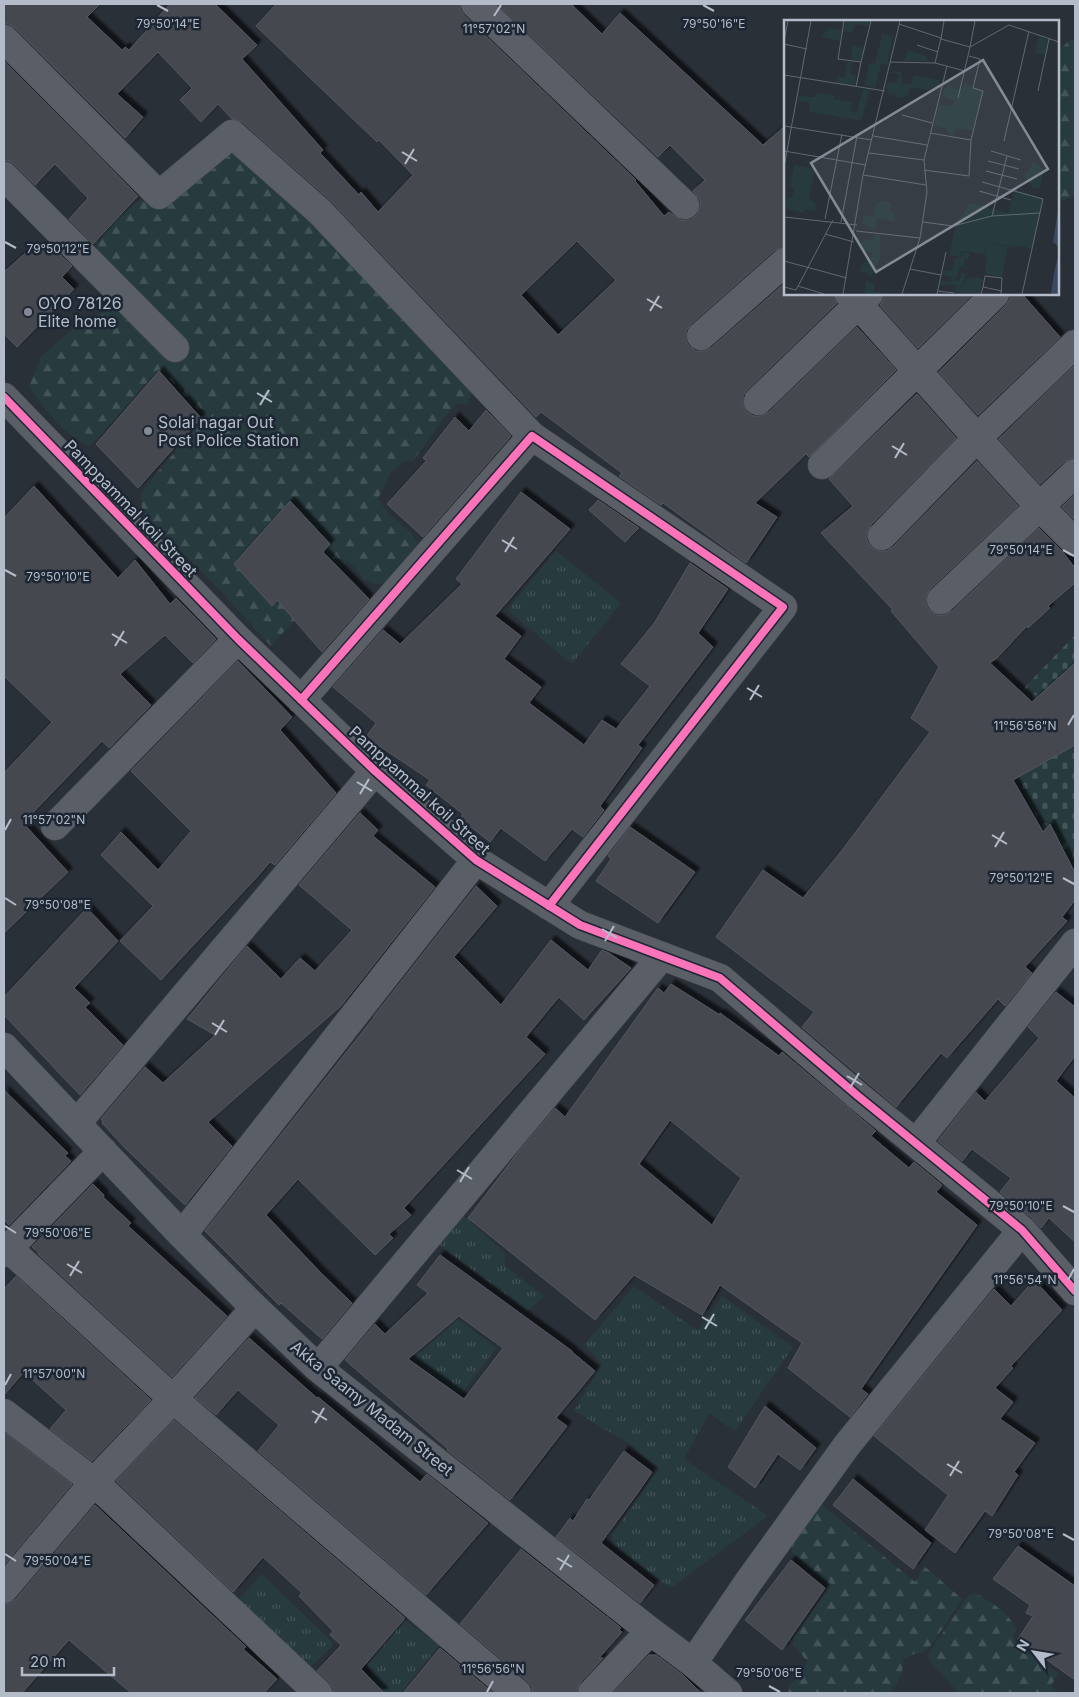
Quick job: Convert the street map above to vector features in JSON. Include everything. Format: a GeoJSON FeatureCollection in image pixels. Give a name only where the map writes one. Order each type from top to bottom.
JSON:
{"type":"FeatureCollection","features":[{"type":"Feature","properties":{"kind":"street"},"geometry":{"type":"LineString","coordinates":[[475,4],[685,205]]}},
{"type":"Feature","properties":{"kind":"street"},"geometry":{"type":"LineString","coordinates":[[4,39],[160,195],[232,134],[320,212],[532,436],[783,607],[549,906]]}},
{"type":"Feature","properties":{"kind":"street"},"geometry":{"type":"LineString","coordinates":[[4,177],[174,348]]}},
{"type":"Feature","properties":{"kind":"street"},"geometry":{"type":"LineString","coordinates":[[701,336],[784,263]]}},
{"type":"Feature","properties":{"kind":"street"},"geometry":{"type":"LineString","coordinates":[[822,465],[994,295]]}},
{"type":"Feature","properties":{"kind":"street"},"geometry":{"type":"LineString","coordinates":[[758,401],[859,297],[918,371],[977,438],[1075,542]]}},
{"type":"Feature","properties":{"kind":"street"},"geometry":{"type":"LineString","coordinates":[[882,536],[977,438],[1075,344]]}},
{"type":"Feature","properties":{"kind":"street","name":"Pamppammal koil Street"},"geometry":{"type":"LineString","coordinates":[[4,397],[238,639],[375,771],[476,860],[580,925],[720,978],[858,1096],[1022,1230],[1075,1291]]}},
{"type":"Feature","properties":{"kind":"street"},"geometry":{"type":"LineString","coordinates":[[301,700],[532,436]]}},
{"type":"Feature","properties":{"kind":"street"},"geometry":{"type":"LineString","coordinates":[[941,600],[1075,473]]}},
{"type":"Feature","properties":{"kind":"street"},"geometry":{"type":"LineString","coordinates":[[55,826],[238,639]]}},
{"type":"Feature","properties":{"kind":"street"},"geometry":{"type":"LineString","coordinates":[[77,1123],[375,771]]}},
{"type":"Feature","properties":{"kind":"street"},"geometry":{"type":"LineString","coordinates":[[182,1235],[476,860]]}},
{"type":"Feature","properties":{"kind":"street"},"geometry":{"type":"LineString","coordinates":[[916,1143],[1075,943]]}},
{"type":"Feature","properties":{"kind":"street"},"geometry":{"type":"LineString","coordinates":[[318,1368],[662,956]]}},
{"type":"Feature","properties":{"kind":"street","name":"Akka Saamy Madam Street"},"geometry":{"type":"LineString","coordinates":[[4,1047],[182,1235],[318,1368],[693,1663],[728,1693]]}},
{"type":"Feature","properties":{"kind":"street"},"geometry":{"type":"LineString","coordinates":[[103,1151],[6,1251],[173,1399],[517,1693]]}},
{"type":"Feature","properties":{"kind":"street"},"geometry":{"type":"LineString","coordinates":[[693,1663],[749,1581],[847,1446],[1022,1230]]}},
{"type":"Feature","properties":{"kind":"street"},"geometry":{"type":"LineString","coordinates":[[4,1590],[94,1482],[173,1399],[255,1308]]}},
{"type":"Feature","properties":{"kind":"street"},"geometry":{"type":"LineString","coordinates":[[4,1413],[94,1482],[318,1693]]}},
{"type":"Feature","properties":{"kind":"street"},"geometry":{"type":"LineString","coordinates":[[592,1693],[650,1631]]}},
{"type":"Feature","properties":{"kind":"green space"},"geometry":{"type":"Polygon","coordinates":[[[1072,38],[1075,44],[1075,196],[1059,202],[1059,50],[1072,38]]]}},
{"type":"Feature","properties":{"kind":"green space"},"geometry":{"type":"Polygon","coordinates":[[[234,142],[475,388],[467,405],[457,403],[412,462],[407,460],[391,472],[378,499],[389,514],[410,532],[419,546],[405,565],[392,578],[378,584],[368,581],[348,561],[271,646],[216,586],[142,512],[141,493],[205,418],[173,383],[158,370],[89,446],[62,427],[29,387],[41,357],[81,322],[117,306],[92,257],[106,231],[143,198],[234,142]]]}},
{"type":"Feature","properties":{"kind":"green space"},"geometry":{"type":"Polygon","coordinates":[[[556,551],[621,603],[572,664],[507,610],[556,551]]]}},
{"type":"Feature","properties":{"kind":"green space"},"geometry":{"type":"Polygon","coordinates":[[[1075,635],[1075,894],[987,719],[1025,687],[1075,635]]]}},
{"type":"Feature","properties":{"kind":"green space"},"geometry":{"type":"Polygon","coordinates":[[[457,1210],[505,1253],[505,1266],[544,1296],[527,1311],[433,1240],[457,1210]]]}},
{"type":"Feature","properties":{"kind":"green space"},"geometry":{"type":"Polygon","coordinates":[[[634,1286],[698,1331],[722,1296],[793,1347],[735,1431],[709,1413],[684,1459],[768,1516],[671,1588],[613,1545],[612,1535],[659,1469],[630,1444],[574,1411],[602,1364],[584,1345],[634,1286]]]}},
{"type":"Feature","properties":{"kind":"green space"},"geometry":{"type":"Polygon","coordinates":[[[458,1319],[496,1348],[461,1395],[412,1360],[458,1319]]]}},
{"type":"Feature","properties":{"kind":"green space"},"geometry":{"type":"Polygon","coordinates":[[[822,1505],[915,1582],[924,1566],[962,1599],[932,1644],[924,1652],[910,1655],[903,1660],[900,1678],[890,1693],[787,1693],[791,1684],[803,1672],[807,1661],[793,1644],[794,1637],[829,1588],[823,1580],[796,1557],[792,1544],[806,1522],[822,1505]]]}},
{"type":"Feature","properties":{"kind":"green space"},"geometry":{"type":"Polygon","coordinates":[[[262,1574],[334,1644],[305,1672],[234,1604],[262,1574]]]}},
{"type":"Feature","properties":{"kind":"green space"},"geometry":{"type":"Polygon","coordinates":[[[974,1592],[1008,1617],[1016,1629],[1014,1639],[1019,1647],[1058,1673],[1051,1686],[1058,1693],[959,1693],[929,1660],[929,1653],[968,1596],[974,1592]]]}},
{"type":"Feature","properties":{"kind":"green space"},"geometry":{"type":"Polygon","coordinates":[[[404,1620],[439,1645],[401,1693],[375,1693],[363,1684],[372,1673],[367,1666],[404,1620]]]}},
{"type":"Feature","properties":{"kind":"building"},"geometry":{"type":"Polygon","coordinates":[[[4,4],[100,4],[87,17],[122,50],[125,47],[129,50],[170,4],[215,4],[257,45],[242,59],[323,150],[320,153],[359,195],[361,192],[378,212],[413,175],[379,140],[377,142],[256,26],[276,4],[460,4],[460,9],[464,15],[636,180],[664,216],[669,212],[681,220],[690,220],[697,215],[700,208],[700,200],[693,191],[705,180],[670,145],[658,157],[497,4],[571,4],[602,34],[620,13],[763,145],[784,127],[784,247],[775,250],[691,324],[686,331],[686,340],[689,346],[696,351],[705,351],[711,348],[784,284],[784,295],[834,295],[837,303],[747,390],[743,396],[743,404],[747,412],[753,416],[761,416],[769,412],[857,327],[896,370],[809,457],[806,454],[755,503],[777,517],[746,563],[663,503],[661,505],[619,476],[622,473],[541,412],[536,417],[331,201],[242,122],[232,119],[218,104],[201,122],[180,100],[192,88],[158,52],[117,94],[143,117],[125,138],[9,24],[4,24],[4,4]],[[577,241],[521,295],[558,335],[616,280],[577,241]]]}},
{"type":"Feature","properties":{"kind":"building"},"geometry":{"type":"Polygon","coordinates":[[[4,61],[138,196],[93,244],[69,219],[88,198],[55,164],[35,185],[15,165],[9,161],[4,161],[4,61]]]}},
{"type":"Feature","properties":{"kind":"building","name":"OYO 78126 Elite home"},"geometry":{"type":"Polygon","coordinates":[[[47,242],[72,266],[62,277],[74,289],[17,347],[4,334],[4,272],[32,247],[38,252],[47,242]]]}},
{"type":"Feature","properties":{"kind":"building"},"geometry":{"type":"Polygon","coordinates":[[[884,295],[972,295],[918,348],[880,305],[884,295]]]}},
{"type":"Feature","properties":{"kind":"building"},"geometry":{"type":"Polygon","coordinates":[[[1010,295],[1023,295],[1060,337],[978,415],[939,372],[1010,299],[1010,295]]]}},
{"type":"Feature","properties":{"kind":"building"},"geometry":{"type":"Polygon","coordinates":[[[1075,365],[1075,458],[1064,462],[1040,484],[999,439],[1075,365]]]}},
{"type":"Feature","properties":{"kind":"building","name":"Solai nagar Out Post Police Station"},"geometry":{"type":"Polygon","coordinates":[[[159,371],[201,418],[138,488],[96,444],[159,371]]]}},
{"type":"Feature","properties":{"kind":"building"},"geometry":{"type":"Polygon","coordinates":[[[917,394],[956,438],[871,525],[867,533],[867,541],[871,547],[879,551],[887,551],[893,547],[977,461],[1018,506],[930,589],[926,596],[926,604],[929,610],[937,615],[945,615],[952,611],[1039,528],[1062,551],[1075,568],[1075,583],[1048,606],[1050,608],[1028,628],[1027,626],[990,663],[1032,702],[1075,663],[1075,745],[1013,780],[1043,832],[1050,824],[1075,873],[1075,900],[1062,917],[1067,921],[1025,967],[1032,973],[1005,1006],[998,999],[947,1058],[941,1053],[896,1107],[802,1027],[814,1012],[716,937],[763,870],[803,898],[843,849],[930,732],[911,718],[939,667],[891,611],[893,610],[821,533],[853,506],[829,479],[917,394]]]}},
{"type":"Feature","properties":{"kind":"building"},"geometry":{"type":"Polygon","coordinates":[[[486,410],[511,436],[423,537],[387,504],[426,461],[423,458],[455,417],[469,431],[486,410]]]}},
{"type":"Feature","properties":{"kind":"building"},"geometry":{"type":"Polygon","coordinates":[[[34,486],[118,578],[135,560],[170,604],[176,598],[216,639],[193,663],[165,635],[120,674],[151,705],[109,748],[102,741],[23,823],[68,872],[4,933],[4,773],[52,722],[4,676],[4,518],[34,486]]]}},
{"type":"Feature","properties":{"kind":"building"},"geometry":{"type":"Polygon","coordinates":[[[521,492],[570,529],[495,616],[521,636],[504,659],[541,687],[529,703],[584,745],[602,720],[616,729],[650,686],[621,664],[655,622],[690,563],[728,589],[698,633],[713,647],[638,745],[642,748],[600,806],[604,810],[583,837],[572,829],[545,861],[501,828],[490,842],[460,818],[463,814],[426,785],[430,780],[366,737],[376,723],[333,687],[383,630],[400,644],[462,584],[456,579],[521,492]]]}},
{"type":"Feature","properties":{"kind":"building"},"geometry":{"type":"Polygon","coordinates":[[[1075,494],[1075,520],[1062,507],[1075,494]]]}},
{"type":"Feature","properties":{"kind":"building"},"geometry":{"type":"Polygon","coordinates":[[[598,500],[639,528],[625,542],[589,510],[598,500]]]}},
{"type":"Feature","properties":{"kind":"building"},"geometry":{"type":"Polygon","coordinates":[[[290,501],[330,544],[323,552],[369,599],[322,652],[277,600],[272,606],[234,564],[290,501]]]}},
{"type":"Feature","properties":{"kind":"building"},"geometry":{"type":"Polygon","coordinates":[[[238,661],[292,717],[280,730],[336,793],[275,865],[270,862],[161,980],[120,941],[153,906],[101,855],[121,832],[158,870],[191,831],[131,771],[238,661]]]}},
{"type":"Feature","properties":{"kind":"building"},"geometry":{"type":"Polygon","coordinates":[[[360,813],[378,830],[373,836],[435,887],[341,1006],[208,1122],[232,1146],[185,1205],[125,1148],[102,1123],[101,1119],[145,1067],[163,1083],[215,1035],[187,1019],[247,946],[281,979],[300,958],[315,971],[352,930],[299,885],[360,813]]]}},
{"type":"Feature","properties":{"kind":"building"},"geometry":{"type":"Polygon","coordinates":[[[630,827],[695,872],[658,923],[596,881],[611,859],[608,856],[630,827]]]}},
{"type":"Feature","properties":{"kind":"building"},"geometry":{"type":"Polygon","coordinates":[[[476,886],[497,906],[454,957],[501,1005],[551,940],[588,970],[602,950],[631,968],[584,1020],[559,997],[526,1037],[545,1054],[404,1208],[411,1215],[389,1234],[393,1238],[375,1255],[298,1179],[266,1215],[352,1303],[322,1339],[281,1303],[279,1305],[205,1231],[476,886]]]}},
{"type":"Feature","properties":{"kind":"building"},"geometry":{"type":"Polygon","coordinates":[[[87,908],[118,941],[74,988],[90,1003],[85,1007],[123,1045],[80,1095],[4,1015],[4,997],[87,908]]]}},
{"type":"Feature","properties":{"kind":"building"},"geometry":{"type":"Polygon","coordinates":[[[671,984],[720,1015],[720,1013],[779,1056],[782,1052],[876,1131],[871,1136],[909,1168],[914,1162],[942,1185],[936,1192],[977,1225],[861,1389],[868,1394],[850,1417],[788,1368],[802,1343],[720,1285],[702,1315],[634,1275],[595,1320],[468,1218],[519,1151],[555,1108],[565,1117],[658,988],[664,993],[671,984]],[[670,1120],[639,1164],[712,1225],[741,1178],[670,1120]]]}},
{"type":"Feature","properties":{"kind":"building"},"geometry":{"type":"Polygon","coordinates":[[[1056,992],[1075,1007],[1075,1056],[1056,1081],[1075,1098],[1075,1242],[1049,1218],[1041,1228],[1032,1218],[1000,1192],[1011,1178],[972,1149],[962,1161],[938,1141],[976,1092],[985,1101],[1039,1038],[1028,1027],[1056,992]]]}},
{"type":"Feature","properties":{"kind":"building"},"geometry":{"type":"Polygon","coordinates":[[[4,1090],[68,1153],[65,1156],[71,1161],[9,1225],[4,1220],[4,1090]]]}},
{"type":"Feature","properties":{"kind":"building"},"geometry":{"type":"Polygon","coordinates":[[[93,1184],[104,1195],[103,1197],[131,1223],[128,1226],[227,1316],[172,1377],[32,1247],[93,1184]]]}},
{"type":"Feature","properties":{"kind":"building"},"geometry":{"type":"Polygon","coordinates":[[[440,1255],[572,1351],[595,1371],[556,1418],[567,1426],[510,1500],[447,1450],[345,1360],[375,1324],[385,1334],[428,1293],[417,1285],[440,1255]],[[459,1316],[408,1359],[464,1399],[503,1348],[459,1316]]]}},
{"type":"Feature","properties":{"kind":"building"},"geometry":{"type":"Polygon","coordinates":[[[16,1276],[151,1400],[92,1461],[50,1429],[66,1410],[24,1372],[4,1395],[4,1289],[16,1276]]]}},
{"type":"Feature","properties":{"kind":"building"},"geometry":{"type":"Polygon","coordinates":[[[1034,1280],[1062,1310],[1011,1366],[1013,1368],[995,1388],[1013,1402],[1000,1419],[1035,1443],[1014,1472],[1018,1475],[992,1516],[985,1511],[955,1553],[925,1530],[948,1495],[874,1436],[994,1289],[1011,1306],[1034,1280]]]}},
{"type":"Feature","properties":{"kind":"building"},"geometry":{"type":"Polygon","coordinates":[[[249,1338],[317,1398],[420,1482],[427,1474],[488,1523],[426,1595],[258,1451],[279,1425],[238,1390],[216,1415],[195,1398],[249,1338]]]}},
{"type":"Feature","properties":{"kind":"building"},"geometry":{"type":"Polygon","coordinates":[[[765,1406],[816,1448],[800,1470],[778,1454],[755,1488],[728,1467],[765,1406]]]}},
{"type":"Feature","properties":{"kind":"building"},"geometry":{"type":"Polygon","coordinates":[[[174,1420],[405,1618],[361,1669],[384,1693],[333,1693],[333,1688],[329,1682],[317,1671],[341,1645],[330,1635],[333,1631],[299,1596],[302,1593],[263,1557],[233,1592],[116,1481],[174,1420]]]}},
{"type":"Feature","properties":{"kind":"building"},"geometry":{"type":"Polygon","coordinates":[[[4,1432],[72,1484],[4,1565],[4,1432]]]}},
{"type":"Feature","properties":{"kind":"building"},"geometry":{"type":"Polygon","coordinates":[[[624,1451],[652,1472],[601,1543],[654,1585],[640,1603],[556,1537],[570,1518],[573,1521],[587,1499],[589,1500],[624,1451]]]}},
{"type":"Feature","properties":{"kind":"building"},"geometry":{"type":"Polygon","coordinates":[[[853,1479],[931,1543],[913,1569],[833,1505],[853,1479]]]}},
{"type":"Feature","properties":{"kind":"building"},"geometry":{"type":"Polygon","coordinates":[[[95,1505],[246,1647],[243,1649],[277,1679],[264,1693],[131,1693],[69,1640],[22,1693],[4,1693],[4,1604],[16,1599],[95,1505]]]}},
{"type":"Feature","properties":{"kind":"building"},"geometry":{"type":"Polygon","coordinates":[[[1018,1546],[1075,1586],[1075,1680],[1018,1639],[1033,1616],[1026,1613],[1030,1605],[993,1579],[1018,1546]]]}},
{"type":"Feature","properties":{"kind":"building"},"geometry":{"type":"Polygon","coordinates":[[[521,1549],[621,1628],[619,1630],[622,1632],[599,1658],[603,1658],[581,1682],[577,1693],[532,1693],[532,1687],[527,1681],[460,1624],[521,1549]]]}},
{"type":"Feature","properties":{"kind":"building"},"geometry":{"type":"Polygon","coordinates":[[[791,1560],[825,1588],[782,1650],[745,1620],[791,1560]]]}},
{"type":"Feature","properties":{"kind":"building"},"geometry":{"type":"Polygon","coordinates":[[[440,1648],[493,1693],[403,1693],[440,1648]]]}},
{"type":"Feature","properties":{"kind":"building"},"geometry":{"type":"Polygon","coordinates":[[[649,1655],[656,1655],[683,1675],[701,1693],[613,1693],[649,1655]]]}},
{"type":"Feature","properties":{"kind":"cycle path"},"geometry":{"type":"LineString","coordinates":[[4,397],[238,639],[375,771],[476,860],[580,925],[720,978],[858,1096],[1022,1230],[1075,1291]]}},
{"type":"Feature","properties":{"kind":"cycle path"},"geometry":{"type":"LineString","coordinates":[[301,700],[532,436],[783,607],[549,906]]}},
{"type":"Feature","properties":{"kind":"place","name":"OYO 78126 Elite home"},"geometry":{"type":"Point","coordinates":[28,312]}},
{"type":"Feature","properties":{"kind":"place","name":"Solai nagar Out Post Police Station"},"geometry":{"type":"Point","coordinates":[148,431]}}]}
